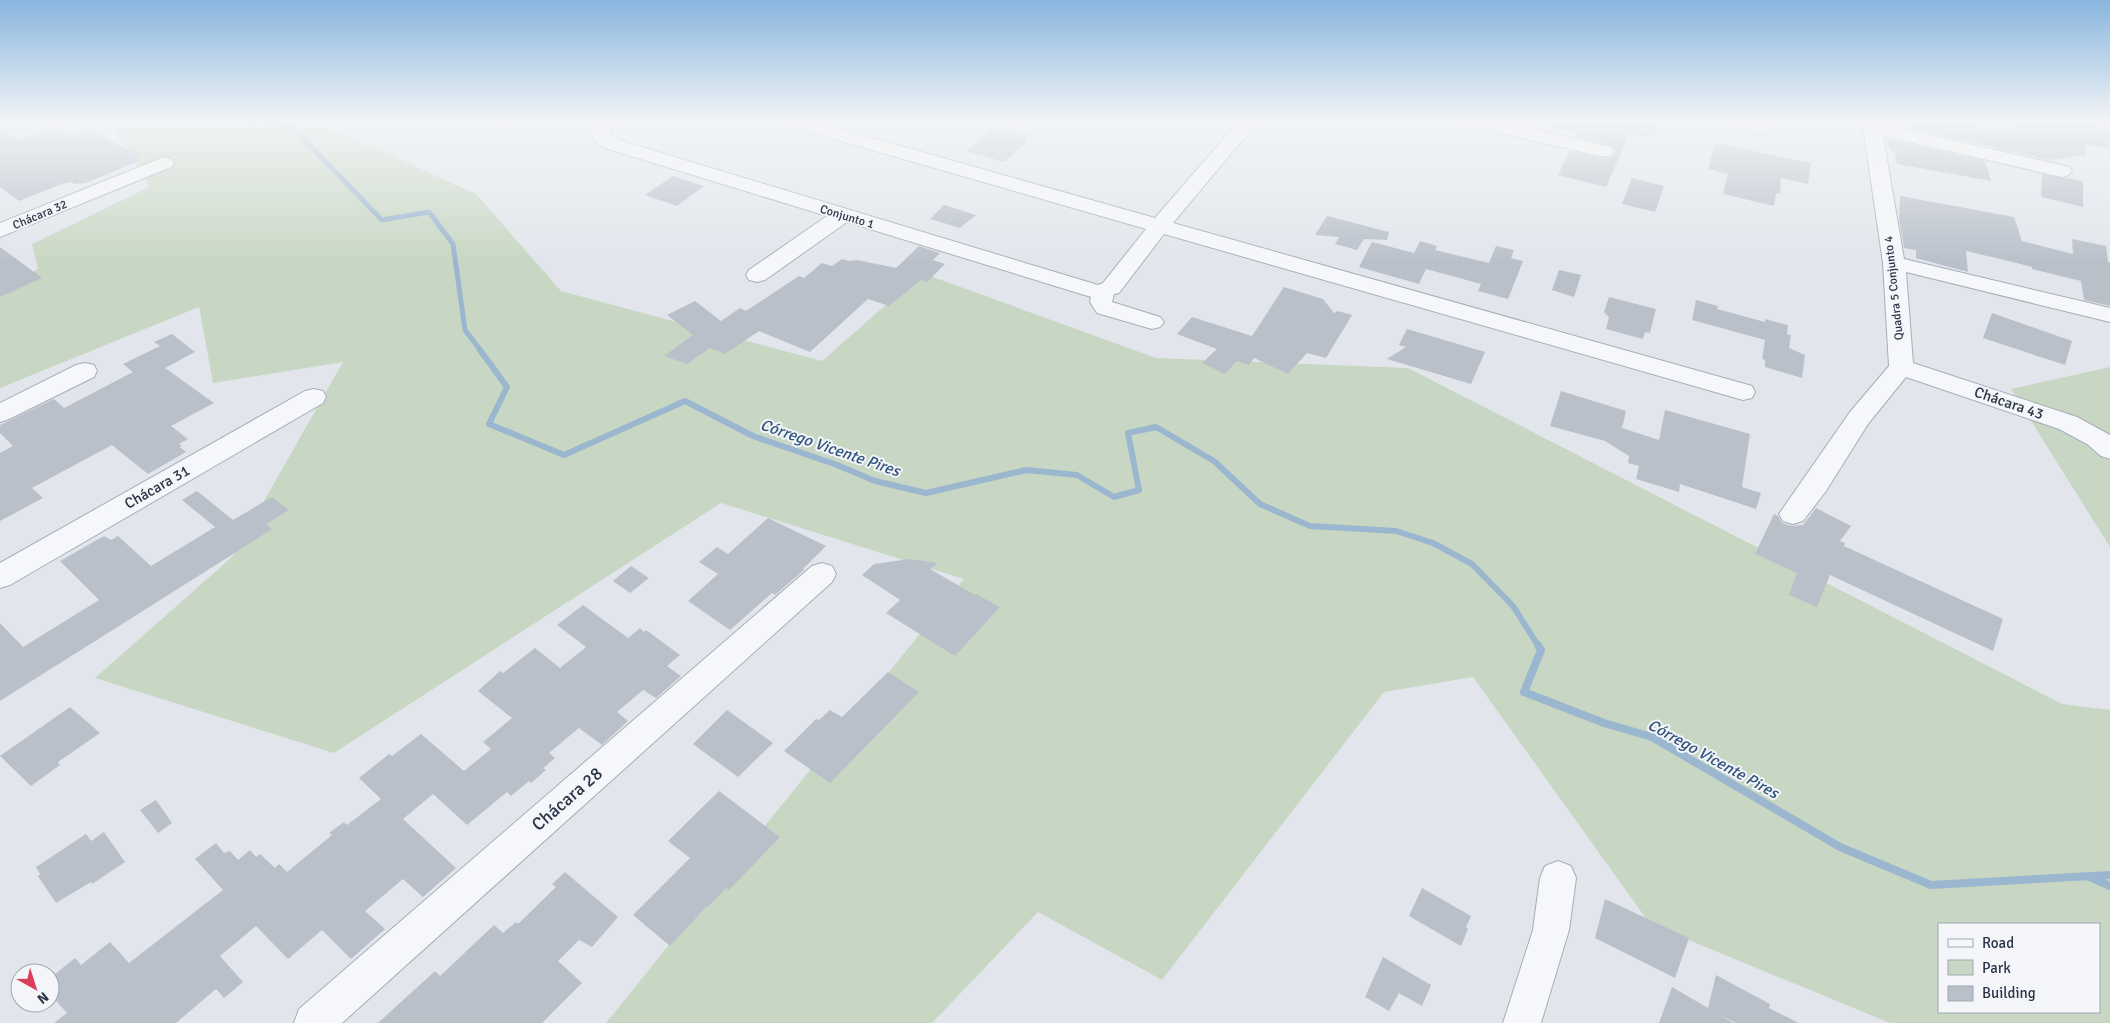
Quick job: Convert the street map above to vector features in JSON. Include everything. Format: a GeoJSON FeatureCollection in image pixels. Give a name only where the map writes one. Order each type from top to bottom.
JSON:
{"type":"FeatureCollection","features":[{"type":"Feature","properties":{"kind":"street","name":"Chácara 32"},"geometry":{"type":"LineString","coordinates":[[0,231],[153,168]]}},
{"type":"Feature","properties":{"kind":"street","name":"Conjunto 1"},"geometry":{"type":"LineString","coordinates":[[689,168],[1086,290],[1108,288]]}},
{"type":"Feature","properties":{"kind":"street"},"geometry":{"type":"LineString","coordinates":[[958,168],[1743,392]]}},
{"type":"Feature","properties":{"kind":"street"},"geometry":{"type":"LineString","coordinates":[[1152,322],[1105,308],[1101,302],[1108,288],[1209,168]]}},
{"type":"Feature","properties":{"kind":"street","name":"Quadra 5 Conjunto 4"},"geometry":{"type":"LineString","coordinates":[[1878,168],[1894,263],[1901,367]]}},
{"type":"Feature","properties":{"kind":"street"},"geometry":{"type":"LineString","coordinates":[[2049,168],[2062,171]]}},
{"type":"Feature","properties":{"kind":"street"},"geometry":{"type":"LineString","coordinates":[[757,275],[843,215]]}},
{"type":"Feature","properties":{"kind":"street"},"geometry":{"type":"LineString","coordinates":[[1894,263],[2110,315]]}},
{"type":"Feature","properties":{"kind":"street"},"geometry":{"type":"LineString","coordinates":[[1793,514],[1816,484],[1859,418],[1901,367]]}},
{"type":"Feature","properties":{"kind":"street","name":"Chácara 43"},"geometry":{"type":"LineString","coordinates":[[1901,367],[2068,423],[2089,433],[2110,450]]}},
{"type":"Feature","properties":{"kind":"street"},"geometry":{"type":"LineString","coordinates":[[0,413],[85,371]]}},
{"type":"Feature","properties":{"kind":"street","name":"Chácara 31"},"geometry":{"type":"LineString","coordinates":[[0,577],[314,396]]}},
{"type":"Feature","properties":{"kind":"street","name":"Chácara 28"},"geometry":{"type":"LineString","coordinates":[[313,1023],[822,574]]}},
{"type":"Feature","properties":{"kind":"street"},"geometry":{"type":"LineString","coordinates":[[1522,1023],[1551,930],[1558,878]]}},
{"type":"Feature","properties":{"kind":"green space"},"geometry":{"type":"Polygon","coordinates":[[[138,168],[418,168],[476,194],[561,291],[822,361],[922,273],[1156,358],[1408,368],[2062,704],[2110,710],[2110,1023],[1890,1023],[1650,924],[1473,677],[1384,692],[1162,980],[1038,912],[932,1023],[606,1023],[964,579],[721,503],[334,753],[95,678],[232,557],[343,362],[213,383],[199,307],[0,388],[0,289],[38,269],[32,244],[149,187],[138,168]]]}},
{"type":"Feature","properties":{"kind":"green space"},"geometry":{"type":"Polygon","coordinates":[[[2110,367],[2110,547],[2011,389],[2110,367]]]}},
{"type":"Feature","properties":{"kind":"building"},"geometry":{"type":"Polygon","coordinates":[[[0,168],[123,168],[86,183],[75,184],[71,182],[62,184],[19,201],[0,187],[0,168]]]}},
{"type":"Feature","properties":{"kind":"building"},"geometry":{"type":"Polygon","coordinates":[[[1562,168],[1615,168],[1606,187],[1558,175],[1562,168]]]}},
{"type":"Feature","properties":{"kind":"building"},"geometry":{"type":"Polygon","coordinates":[[[1810,168],[1808,184],[1781,178],[1780,194],[1776,193],[1774,206],[1723,194],[1728,174],[1708,169],[1810,168]]]}},
{"type":"Feature","properties":{"kind":"building"},"geometry":{"type":"Polygon","coordinates":[[[1918,168],[1987,168],[1991,181],[1918,168]]]}},
{"type":"Feature","properties":{"kind":"building"},"geometry":{"type":"Polygon","coordinates":[[[2042,174],[2083,181],[2083,207],[2041,197],[2042,174]]]}},
{"type":"Feature","properties":{"kind":"building"},"geometry":{"type":"Polygon","coordinates":[[[673,176],[704,186],[677,206],[645,195],[673,176]]]}},
{"type":"Feature","properties":{"kind":"building"},"geometry":{"type":"Polygon","coordinates":[[[1632,178],[1664,186],[1655,212],[1622,204],[1632,178]]]}},
{"type":"Feature","properties":{"kind":"building"},"geometry":{"type":"Polygon","coordinates":[[[1900,196],[2014,217],[2022,241],[2073,254],[2072,239],[2106,246],[2108,262],[2110,263],[2110,306],[2084,300],[2081,281],[2032,269],[2032,267],[2013,262],[1966,251],[1968,272],[1916,258],[1916,250],[1904,248],[1899,220],[1900,196]]]}},
{"type":"Feature","properties":{"kind":"building"},"geometry":{"type":"Polygon","coordinates":[[[944,205],[976,215],[960,228],[930,219],[944,205]]]}},
{"type":"Feature","properties":{"kind":"building"},"geometry":{"type":"Polygon","coordinates":[[[1327,216],[1389,232],[1387,240],[1364,239],[1357,250],[1335,244],[1339,237],[1315,235],[1327,216]]]}},
{"type":"Feature","properties":{"kind":"building"},"geometry":{"type":"Polygon","coordinates":[[[1420,241],[1437,246],[1435,250],[1489,263],[1496,246],[1514,250],[1511,258],[1523,261],[1508,299],[1478,291],[1481,284],[1426,269],[1419,284],[1359,267],[1372,242],[1414,253],[1420,241]]]}},
{"type":"Feature","properties":{"kind":"building"},"geometry":{"type":"Polygon","coordinates":[[[919,246],[940,253],[933,260],[945,264],[927,282],[921,280],[889,306],[868,299],[810,352],[759,331],[725,354],[710,348],[687,364],[664,356],[693,335],[667,315],[695,301],[721,321],[740,308],[746,311],[799,276],[804,278],[822,263],[832,266],[842,259],[849,261],[857,260],[896,268],[919,246]]]}},
{"type":"Feature","properties":{"kind":"building"},"geometry":{"type":"Polygon","coordinates":[[[0,247],[15,258],[42,278],[0,297],[0,247]]]}},
{"type":"Feature","properties":{"kind":"building"},"geometry":{"type":"Polygon","coordinates":[[[1559,270],[1581,275],[1574,297],[1552,290],[1559,270]]]}},
{"type":"Feature","properties":{"kind":"building"},"geometry":{"type":"Polygon","coordinates":[[[1284,287],[1323,299],[1334,313],[1338,311],[1352,315],[1326,358],[1307,353],[1288,374],[1254,358],[1249,365],[1237,361],[1225,374],[1202,363],[1217,349],[1177,334],[1192,317],[1252,336],[1284,287]]]}},
{"type":"Feature","properties":{"kind":"building"},"geometry":{"type":"Polygon","coordinates":[[[1609,297],[1656,309],[1650,333],[1645,332],[1643,339],[1606,329],[1609,317],[1604,312],[1609,297]]]}},
{"type":"Feature","properties":{"kind":"building"},"geometry":{"type":"Polygon","coordinates":[[[1696,300],[1718,306],[1717,309],[1765,322],[1765,319],[1788,325],[1787,334],[1791,335],[1789,348],[1805,355],[1802,378],[1765,367],[1765,360],[1762,359],[1765,340],[1692,320],[1696,300]]]}},
{"type":"Feature","properties":{"kind":"building"},"geometry":{"type":"Polygon","coordinates":[[[1992,313],[2072,341],[2065,365],[1983,338],[1992,313]]]}},
{"type":"Feature","properties":{"kind":"building"},"geometry":{"type":"Polygon","coordinates":[[[1407,329],[1485,352],[1471,384],[1387,359],[1406,347],[1399,345],[1407,329]]]}},
{"type":"Feature","properties":{"kind":"building"},"geometry":{"type":"Polygon","coordinates":[[[172,334],[195,352],[165,368],[214,403],[171,426],[188,439],[179,444],[186,452],[148,474],[112,445],[32,488],[43,498],[0,521],[0,453],[13,446],[0,433],[0,425],[54,399],[64,408],[133,372],[123,364],[160,346],[154,342],[172,334]]]}},
{"type":"Feature","properties":{"kind":"building"},"geometry":{"type":"Polygon","coordinates":[[[1561,391],[1626,411],[1622,428],[1659,440],[1665,410],[1750,434],[1742,487],[1761,493],[1756,509],[1680,484],[1679,492],[1636,479],[1639,466],[1628,463],[1629,456],[1605,441],[1550,426],[1561,391]]]}},
{"type":"Feature","properties":{"kind":"building"},"geometry":{"type":"Polygon","coordinates":[[[197,491],[233,520],[272,497],[289,510],[266,524],[272,529],[0,701],[0,623],[23,647],[99,600],[60,561],[104,536],[111,540],[118,536],[151,566],[215,527],[182,500],[197,491]]]}},
{"type":"Feature","properties":{"kind":"building"},"geometry":{"type":"Polygon","coordinates":[[[1816,508],[1851,526],[1840,541],[1845,543],[1844,546],[2003,619],[1993,651],[1830,575],[1817,607],[1789,595],[1797,573],[1755,554],[1774,514],[1778,516],[1782,523],[1792,526],[1803,525],[1816,508]]]}},
{"type":"Feature","properties":{"kind":"building"},"geometry":{"type":"Polygon","coordinates":[[[768,518],[826,546],[804,570],[775,595],[772,593],[730,630],[688,601],[718,574],[699,562],[717,547],[728,554],[768,518]]]}},
{"type":"Feature","properties":{"kind":"building"},"geometry":{"type":"Polygon","coordinates":[[[910,559],[938,563],[930,569],[1000,607],[955,656],[886,613],[900,600],[862,575],[874,564],[910,559]]]}},
{"type":"Feature","properties":{"kind":"building"},"geometry":{"type":"Polygon","coordinates":[[[631,566],[649,578],[630,593],[613,581],[631,566]]]}},
{"type":"Feature","properties":{"kind":"building"},"geometry":{"type":"Polygon","coordinates":[[[583,605],[628,638],[640,628],[644,632],[646,630],[680,655],[667,666],[681,676],[656,698],[643,690],[617,712],[628,721],[602,745],[579,728],[549,753],[555,758],[543,768],[546,770],[531,783],[529,781],[511,796],[507,792],[467,825],[433,794],[403,819],[456,868],[423,897],[403,879],[365,911],[385,929],[351,959],[322,930],[288,959],[256,926],[220,956],[243,982],[224,998],[216,989],[176,1023],[54,1023],[67,1013],[60,1005],[60,970],[75,958],[81,965],[110,942],[129,963],[223,890],[195,859],[216,843],[224,853],[230,851],[238,860],[250,850],[256,857],[260,854],[275,868],[279,864],[287,872],[332,835],[329,833],[344,822],[347,825],[381,799],[359,778],[389,754],[392,756],[421,734],[464,771],[491,749],[483,742],[512,718],[478,691],[500,671],[503,673],[535,648],[560,668],[586,647],[557,625],[583,605]]]}},
{"type":"Feature","properties":{"kind":"building"},"geometry":{"type":"Polygon","coordinates":[[[888,672],[919,692],[830,783],[784,751],[816,719],[819,720],[830,710],[842,717],[888,672]]]}},
{"type":"Feature","properties":{"kind":"building"},"geometry":{"type":"Polygon","coordinates":[[[70,707],[100,733],[58,762],[60,765],[31,786],[0,756],[70,707]]]}},
{"type":"Feature","properties":{"kind":"building"},"geometry":{"type":"Polygon","coordinates":[[[727,710],[773,743],[738,777],[693,744],[727,710]]]}},
{"type":"Feature","properties":{"kind":"building"},"geometry":{"type":"Polygon","coordinates":[[[719,791],[780,837],[729,890],[726,888],[707,906],[670,946],[633,915],[690,858],[668,841],[719,791]]]}},
{"type":"Feature","properties":{"kind":"building"},"geometry":{"type":"Polygon","coordinates":[[[156,800],[172,823],[158,833],[140,810],[156,800]]]}},
{"type":"Feature","properties":{"kind":"building"},"geometry":{"type":"Polygon","coordinates":[[[104,832],[125,862],[92,884],[91,882],[56,903],[38,876],[40,874],[36,867],[86,834],[91,841],[104,832]]]}},
{"type":"Feature","properties":{"kind":"building"},"geometry":{"type":"Polygon","coordinates":[[[565,872],[618,917],[592,947],[579,940],[558,961],[582,983],[542,1023],[378,1023],[435,971],[440,976],[494,925],[503,933],[516,922],[518,924],[556,887],[552,884],[565,872]]]}},
{"type":"Feature","properties":{"kind":"building"},"geometry":{"type":"Polygon","coordinates":[[[1422,888],[1471,916],[1461,946],[1409,916],[1422,888]]]}},
{"type":"Feature","properties":{"kind":"building"},"geometry":{"type":"Polygon","coordinates":[[[1605,899],[1689,938],[1675,978],[1595,938],[1605,899]]]}},
{"type":"Feature","properties":{"kind":"building"},"geometry":{"type":"Polygon","coordinates":[[[1383,957],[1431,985],[1422,1006],[1399,993],[1389,1011],[1365,997],[1383,957]]]}},
{"type":"Feature","properties":{"kind":"building"},"geometry":{"type":"Polygon","coordinates":[[[1716,975],[1770,1004],[1769,1008],[1799,1023],[1736,1023],[1716,1013],[1734,1023],[1659,1023],[1672,987],[1708,1008],[1716,975]]]}},
{"type":"Feature","properties":{"kind":"waterway","name":"Córrego Vicente Pires"},"geometry":{"type":"LineString","coordinates":[[331,168],[382,220],[429,212],[453,244],[465,330],[481,351]]}},
{"type":"Feature","properties":{"kind":"waterway","name":"Córrego Vicente Pires"},"geometry":{"type":"LineString","coordinates":[[480,350],[507,387],[489,424],[564,455],[685,401],[753,436],[837,465],[875,481],[926,493],[1026,470],[1077,475],[1114,497],[1139,490],[1128,433],[1156,427],[1214,461],[1260,504],[1310,526],[1396,531],[1433,543],[1472,564],[1513,606],[1539,647]]}},
{"type":"Feature","properties":{"kind":"waterway","name":"Córrego Vicente Pires"},"geometry":{"type":"LineString","coordinates":[[1538,645],[1541,650],[1524,692],[1604,723],[1652,737],[1840,847],[1931,885],[2110,875]]}},
{"type":"Feature","properties":{"kind":"waterway","name":"Córrego Vicente Pires"},"geometry":{"type":"LineString","coordinates":[[2090,877],[2110,886]]}}]}
